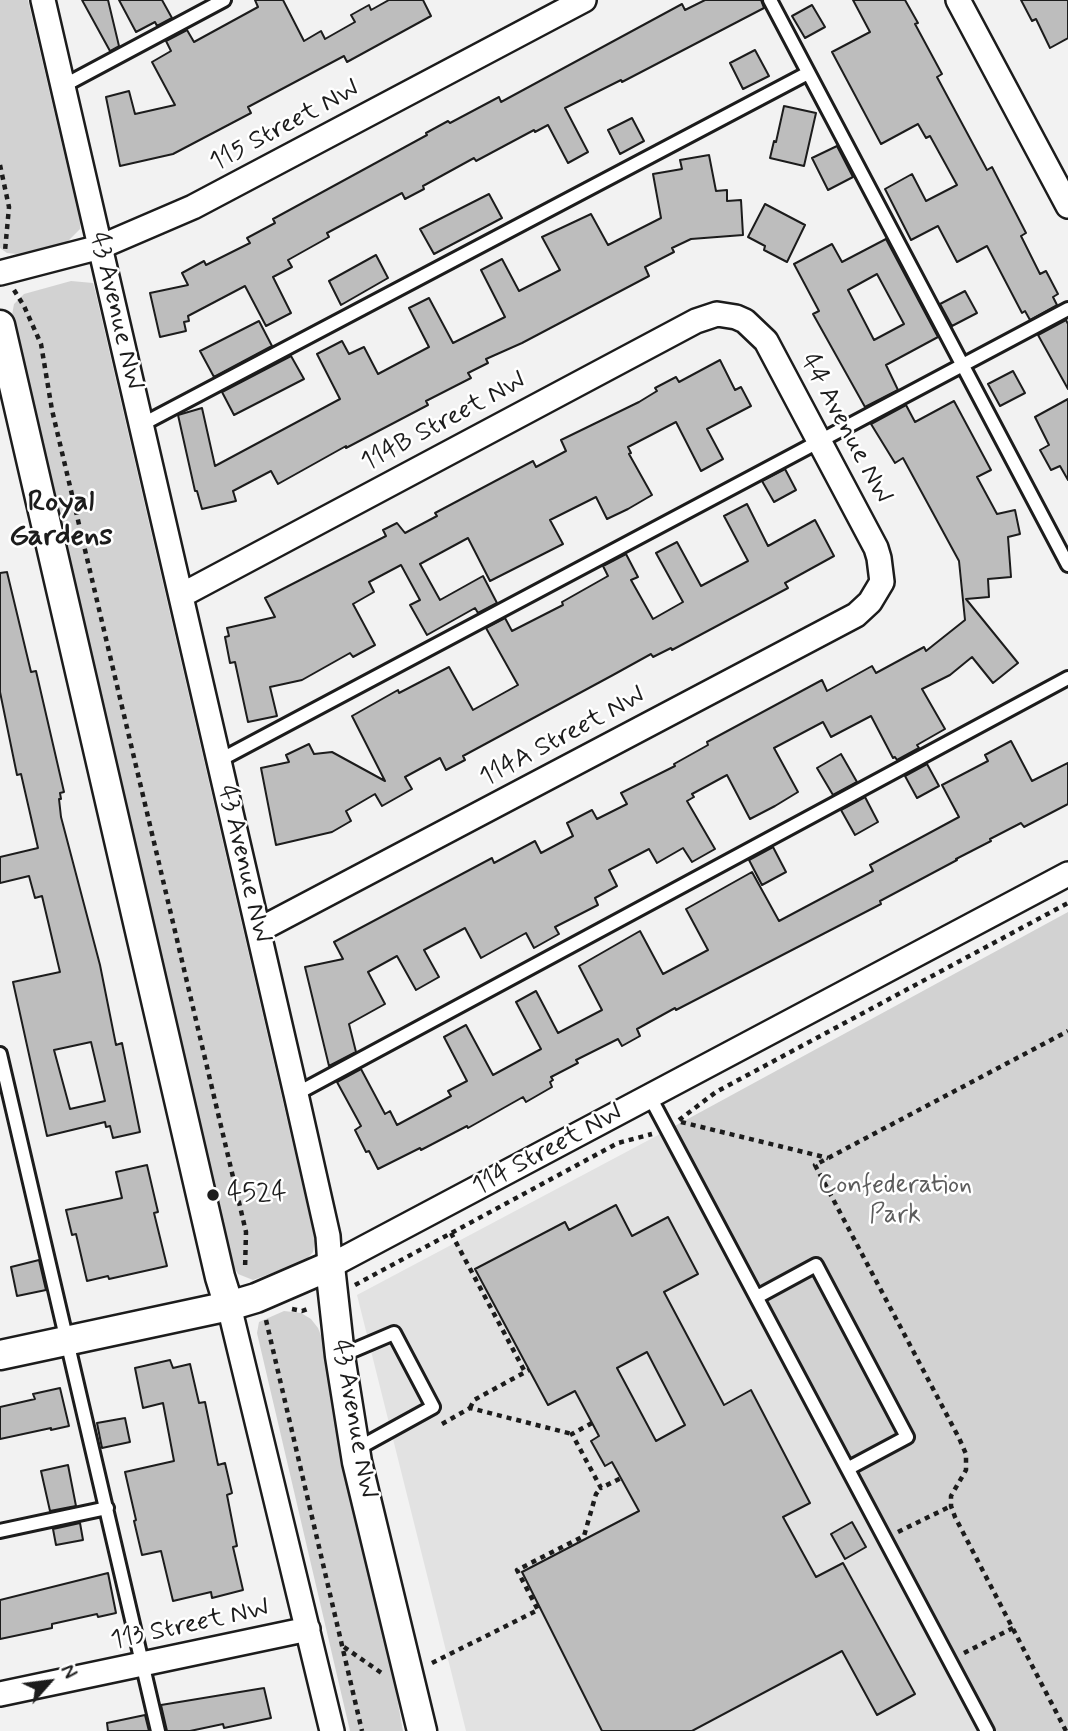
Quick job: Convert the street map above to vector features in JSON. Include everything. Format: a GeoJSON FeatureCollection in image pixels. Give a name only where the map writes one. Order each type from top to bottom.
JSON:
{"type":"FeatureCollection","features":[{"type":"Feature","properties":{"kind":"street","name":"43 Avenue NW"},"geometry":{"type":"LineString","coordinates":[[43,0],[328,1236],[340,1356],[355,1450],[422,1731]]}},
{"type":"Feature","properties":{"kind":"street","name":"115 Street NW"},"geometry":{"type":"LineString","coordinates":[[0,272],[100,247],[163,221],[223,192],[583,0]]}},
{"type":"Feature","properties":{"kind":"street"},"geometry":{"type":"LineString","coordinates":[[958,0],[1068,206]]}},
{"type":"Feature","properties":{"kind":"street","name":"114B Street NW"},"geometry":{"type":"LineString","coordinates":[[182,595],[696,321],[717,314],[736,317]]}},
{"type":"Feature","properties":{"kind":"street","name":"44 Avenue NW"},"geometry":{"type":"LineString","coordinates":[[736,317],[753,327],[766,341],[876,548],[882,582]]}},
{"type":"Feature","properties":{"kind":"street"},"geometry":{"type":"LineString","coordinates":[[0,325],[217,1264],[316,1620],[332,1731]]}},
{"type":"Feature","properties":{"kind":"street","name":"114A Street NW"},"geometry":{"type":"LineString","coordinates":[[258,930],[856,615],[870,602],[882,582]]}},
{"type":"Feature","properties":{"kind":"street","name":"114 Street NW"},"geometry":{"type":"LineString","coordinates":[[0,1355],[229,1306],[256,1298],[330,1266],[1068,874]]}},
{"type":"Feature","properties":{"kind":"street","name":"113 Street NW"},"geometry":{"type":"LineString","coordinates":[[0,1694],[143,1665],[316,1620]]}},
{"type":"Feature","properties":{"kind":"lane"},"geometry":{"type":"LineString","coordinates":[[63,86],[224,0]]}},
{"type":"Feature","properties":{"kind":"lane"},"geometry":{"type":"LineString","coordinates":[[770,0],[1068,565]]}},
{"type":"Feature","properties":{"kind":"lane"},"geometry":{"type":"LineString","coordinates":[[141,425],[808,73]]}},
{"type":"Feature","properties":{"kind":"lane"},"geometry":{"type":"LineString","coordinates":[[220,760],[1068,309]]}},
{"type":"Feature","properties":{"kind":"lane"},"geometry":{"type":"LineString","coordinates":[[296,1094],[1068,678]]}},
{"type":"Feature","properties":{"kind":"lane"},"geometry":{"type":"LineString","coordinates":[[0,1054],[158,1731]]}},
{"type":"Feature","properties":{"kind":"lane"},"geometry":{"type":"LineString","coordinates":[[650,1097],[987,1731]]}},
{"type":"Feature","properties":{"kind":"lane"},"geometry":{"type":"LineString","coordinates":[[757,1297],[817,1265],[907,1437],[849,1468]]}},
{"type":"Feature","properties":{"kind":"lane"},"geometry":{"type":"LineString","coordinates":[[340,1356],[394,1333],[433,1407],[355,1450]]}},
{"type":"Feature","properties":{"kind":"lane"},"geometry":{"type":"LineString","coordinates":[[0,1531],[107,1508]]}},
{"type":"Feature","properties":{"kind":"path"},"geometry":{"type":"LineString","coordinates":[[0,165],[9,207],[4,248]]}},
{"type":"Feature","properties":{"kind":"path"},"geometry":{"type":"LineString","coordinates":[[15,296],[24,306],[41,344],[52,410],[246,1232],[245,1271]]}},
{"type":"Feature","properties":{"kind":"path"},"geometry":{"type":"LineString","coordinates":[[828,1158],[677,1121],[716,1092],[1068,903]]}},
{"type":"Feature","properties":{"kind":"path"},"geometry":{"type":"LineString","coordinates":[[1066,1731],[951,1506],[951,1496],[966,1470],[966,1454],[815,1165],[1068,1031]]}},
{"type":"Feature","properties":{"kind":"path"},"geometry":{"type":"LineString","coordinates":[[355,1285],[618,1143],[653,1133]]}},
{"type":"Feature","properties":{"kind":"path"},"geometry":{"type":"LineString","coordinates":[[435,1427],[470,1408],[474,1400],[527,1371],[451,1233]]}},
{"type":"Feature","properties":{"kind":"path"},"geometry":{"type":"LineString","coordinates":[[265,1318],[362,1731]]}},
{"type":"Feature","properties":{"kind":"path"},"geometry":{"type":"LineString","coordinates":[[470,1408],[572,1434],[592,1423]]}},
{"type":"Feature","properties":{"kind":"path"},"geometry":{"type":"LineString","coordinates":[[572,1434],[601,1488]]}},
{"type":"Feature","properties":{"kind":"path"},"geometry":{"type":"LineString","coordinates":[[432,1663],[538,1610],[517,1570],[584,1536],[596,1493],[621,1478]]}},
{"type":"Feature","properties":{"kind":"path"},"geometry":{"type":"LineString","coordinates":[[886,1538],[951,1506]]}},
{"type":"Feature","properties":{"kind":"path"},"geometry":{"type":"LineString","coordinates":[[316,1620],[334,1609]]}},
{"type":"Feature","properties":{"kind":"path"},"geometry":{"type":"LineString","coordinates":[[950,1660],[1013,1628]]}},
{"type":"Feature","properties":{"kind":"path"},"geometry":{"type":"LineString","coordinates":[[332,1648],[343,1646],[389,1679]]}},
{"type":"Feature","properties":{"kind":"shaded area"},"geometry":{"type":"Polygon","coordinates":[[[662,1133],[851,1483],[977,1731],[466,1731],[357,1295],[662,1133]]]}},
{"type":"Feature","properties":{"kind":"green space"},"geometry":{"type":"Polygon","coordinates":[[[0,0],[28,0],[80,222],[80,229],[67,242],[17,254],[7,253],[0,248],[0,0]]]}},
{"type":"Feature","properties":{"kind":"green space"},"geometry":{"type":"Polygon","coordinates":[[[71,281],[93,283],[96,294],[315,1240],[313,1252],[305,1261],[253,1280],[238,1274],[232,1264],[12,315],[14,304],[24,294],[71,281]]]}},
{"type":"Feature","properties":{"kind":"green space","name":"Confederation Park"},"geometry":{"type":"Polygon","coordinates":[[[1068,912],[1068,1731],[977,1731],[854,1491],[662,1133],[1068,912]]]}},
{"type":"Feature","properties":{"kind":"green space"},"geometry":{"type":"Polygon","coordinates":[[[284,1311],[301,1313],[311,1319],[324,1343],[344,1467],[403,1731],[350,1731],[257,1333],[259,1322],[284,1311]]]}},
{"type":"Feature","properties":{"kind":"building"},"geometry":{"type":"Polygon","coordinates":[[[82,0],[108,0],[119,46],[110,51],[82,0]]]}},
{"type":"Feature","properties":{"kind":"building"},"geometry":{"type":"Polygon","coordinates":[[[119,0],[162,0],[172,18],[157,26],[155,22],[136,32],[119,0]]]}},
{"type":"Feature","properties":{"kind":"building"},"geometry":{"type":"Polygon","coordinates":[[[255,0],[283,0],[304,41],[321,31],[325,39],[355,22],[351,15],[369,5],[371,10],[389,0],[423,0],[431,16],[347,62],[344,56],[248,107],[251,113],[173,154],[120,166],[106,97],[129,91],[135,114],[175,105],[152,62],[171,51],[166,41],[187,30],[194,42],[258,7],[255,0]]]}},
{"type":"Feature","properties":{"kind":"building"},"geometry":{"type":"Polygon","coordinates":[[[705,0],[761,0],[764,8],[622,82],[621,80],[565,108],[588,152],[568,163],[548,125],[535,132],[534,130],[476,161],[474,158],[405,199],[402,193],[327,233],[329,237],[288,260],[292,267],[273,277],[291,313],[266,326],[245,286],[188,316],[189,321],[184,322],[186,331],[160,337],[150,293],[188,285],[182,273],[204,261],[206,265],[250,243],[247,238],[275,223],[273,219],[448,121],[450,123],[499,97],[501,102],[682,4],[685,10],[705,0]]]}},
{"type":"Feature","properties":{"kind":"building"},"geometry":{"type":"Polygon","coordinates":[[[853,0],[905,0],[942,74],[937,77],[987,170],[992,167],[1026,233],[1021,236],[1040,274],[1046,271],[1058,294],[1053,297],[1057,305],[1030,320],[1025,311],[1022,313],[987,246],[957,262],[938,226],[911,240],[885,189],[912,174],[926,201],[957,185],[930,136],[926,138],[918,124],[881,144],[832,52],[870,32],[853,0]]]}},
{"type":"Feature","properties":{"kind":"building"},"geometry":{"type":"Polygon","coordinates":[[[1021,0],[1068,0],[1068,38],[1050,48],[1036,19],[1032,21],[1021,0]]]}},
{"type":"Feature","properties":{"kind":"building"},"geometry":{"type":"Polygon","coordinates":[[[812,5],[825,27],[805,38],[792,16],[812,5]]]}},
{"type":"Feature","properties":{"kind":"building"},"geometry":{"type":"Polygon","coordinates":[[[755,50],[769,76],[743,89],[730,63],[755,50]]]}},
{"type":"Feature","properties":{"kind":"building"},"geometry":{"type":"Polygon","coordinates":[[[784,106],[816,113],[804,166],[770,158],[784,106]]]}},
{"type":"Feature","properties":{"kind":"building"},"geometry":{"type":"Polygon","coordinates":[[[632,118],[644,141],[620,154],[608,130],[632,118]]]}},
{"type":"Feature","properties":{"kind":"building"},"geometry":{"type":"Polygon","coordinates":[[[837,146],[853,177],[828,190],[812,158],[837,146]]]}},
{"type":"Feature","properties":{"kind":"building"},"geometry":{"type":"Polygon","coordinates":[[[709,155],[716,191],[727,190],[727,201],[741,200],[743,235],[691,239],[672,248],[674,252],[645,267],[649,276],[486,359],[488,363],[468,373],[471,378],[426,401],[428,405],[278,484],[271,471],[233,491],[236,501],[202,509],[195,491],[178,415],[202,408],[215,466],[340,399],[317,354],[342,341],[349,354],[364,347],[378,374],[429,347],[409,308],[429,298],[453,343],[505,317],[481,270],[502,259],[519,291],[560,270],[542,237],[591,214],[608,245],[661,218],[653,174],[682,169],[680,160],[709,155]]]}},
{"type":"Feature","properties":{"kind":"building"},"geometry":{"type":"Polygon","coordinates":[[[489,194],[502,218],[434,254],[420,229],[489,194]]]}},
{"type":"Feature","properties":{"kind":"building"},"geometry":{"type":"Polygon","coordinates":[[[765,204],[805,225],[787,262],[764,250],[765,246],[748,237],[765,204]]]}},
{"type":"Feature","properties":{"kind":"building"},"geometry":{"type":"Polygon","coordinates":[[[886,239],[938,337],[886,365],[898,390],[865,407],[813,314],[819,311],[794,264],[832,244],[842,262],[886,239]],[[877,274],[848,290],[874,340],[904,324],[877,274]]]}},
{"type":"Feature","properties":{"kind":"building"},"geometry":{"type":"Polygon","coordinates":[[[376,255],[388,278],[341,305],[329,281],[376,255]]]}},
{"type":"Feature","properties":{"kind":"building"},"geometry":{"type":"Polygon","coordinates":[[[965,291],[977,313],[952,326],[940,304],[965,291]]]}},
{"type":"Feature","properties":{"kind":"building"},"geometry":{"type":"Polygon","coordinates":[[[1066,320],[1068,324],[1068,389],[1038,335],[1066,320]]]}},
{"type":"Feature","properties":{"kind":"building"},"geometry":{"type":"Polygon","coordinates":[[[259,321],[272,346],[214,377],[200,351],[259,321]]]}},
{"type":"Feature","properties":{"kind":"building"},"geometry":{"type":"Polygon","coordinates":[[[291,356],[304,379],[234,415],[222,392],[291,356]]]}},
{"type":"Feature","properties":{"kind":"building"},"geometry":{"type":"Polygon","coordinates":[[[720,360],[735,390],[741,387],[751,406],[707,429],[723,459],[701,471],[676,422],[628,447],[631,453],[629,454],[652,495],[628,509],[607,519],[596,497],[550,520],[563,544],[490,581],[468,538],[420,564],[440,600],[483,576],[497,603],[478,613],[475,608],[427,635],[410,605],[420,600],[401,565],[369,582],[374,592],[353,604],[375,645],[353,657],[350,653],[302,680],[270,687],[277,716],[248,722],[235,662],[230,663],[225,637],[229,636],[227,628],[275,617],[265,598],[386,536],[383,530],[397,523],[405,533],[437,516],[435,513],[533,461],[536,467],[566,451],[561,440],[639,402],[657,391],[655,388],[676,377],[679,382],[720,360]]]}},
{"type":"Feature","properties":{"kind":"building"},"geometry":{"type":"Polygon","coordinates":[[[1013,371],[1025,393],[1000,406],[988,384],[1013,371]]]}},
{"type":"Feature","properties":{"kind":"building"},"geometry":{"type":"Polygon","coordinates":[[[1068,399],[1068,480],[1060,466],[1051,470],[1040,450],[1049,445],[1035,417],[1068,399]]]}},
{"type":"Feature","properties":{"kind":"building"},"geometry":{"type":"Polygon","coordinates":[[[954,401],[991,470],[977,477],[997,514],[1015,510],[1020,534],[1008,537],[1011,577],[988,579],[989,597],[966,599],[1018,663],[993,683],[972,657],[950,675],[922,689],[945,729],[897,760],[893,758],[871,716],[831,737],[823,722],[774,748],[798,792],[775,806],[750,819],[727,775],[692,794],[694,797],[687,801],[715,849],[692,862],[683,848],[657,863],[649,849],[609,870],[617,886],[595,898],[598,905],[555,927],[559,934],[534,948],[526,933],[481,958],[465,928],[424,950],[439,977],[416,990],[397,956],[368,972],[385,1004],[349,1024],[356,1052],[329,1066],[305,967],[343,959],[334,942],[492,858],[494,863],[535,841],[541,853],[573,836],[567,823],[592,810],[597,819],[627,804],[621,793],[675,766],[674,764],[708,745],[707,742],[822,680],[827,691],[872,666],[876,673],[924,647],[926,651],[965,620],[959,561],[903,458],[895,463],[871,424],[906,405],[915,422],[954,401]]]}},
{"type":"Feature","properties":{"kind":"building"},"geometry":{"type":"Polygon","coordinates":[[[785,469],[796,490],[774,502],[762,481],[785,469]]]}},
{"type":"Feature","properties":{"kind":"building"},"geometry":{"type":"Polygon","coordinates":[[[747,504],[768,546],[815,520],[834,556],[785,583],[788,588],[672,650],[671,648],[653,657],[651,654],[463,756],[465,760],[446,770],[440,758],[405,777],[412,789],[382,806],[375,794],[346,811],[351,821],[332,832],[276,845],[261,768],[289,762],[286,755],[309,744],[314,754],[332,752],[385,781],[352,716],[398,690],[399,693],[449,667],[473,710],[518,685],[486,628],[505,618],[512,631],[563,605],[562,602],[608,576],[603,566],[626,554],[638,577],[631,580],[653,619],[683,602],[656,553],[677,542],[701,586],[748,561],[724,516],[747,504]]]}},
{"type":"Feature","properties":{"kind":"building"},"geometry":{"type":"Polygon","coordinates":[[[7,572],[31,672],[36,671],[64,792],[60,793],[59,799],[61,817],[100,965],[116,1045],[122,1043],[140,1132],[113,1138],[110,1126],[106,1127],[105,1122],[47,1136],[13,982],[60,972],[42,896],[35,898],[29,876],[0,883],[0,857],[38,848],[21,774],[17,775],[0,692],[0,573],[7,572]],[[91,1042],[54,1050],[70,1109],[105,1101],[91,1042]]]}},
{"type":"Feature","properties":{"kind":"building"},"geometry":{"type":"Polygon","coordinates":[[[1011,741],[1032,781],[1068,763],[1068,804],[1024,827],[1021,823],[990,839],[991,841],[880,901],[881,904],[676,1010],[675,1008],[637,1029],[640,1036],[622,1046],[618,1039],[576,1060],[578,1063],[551,1077],[552,1087],[526,1102],[523,1097],[468,1128],[467,1126],[378,1169],[369,1151],[366,1152],[355,1130],[361,1126],[337,1082],[361,1069],[385,1114],[390,1111],[397,1125],[451,1096],[448,1091],[467,1081],[444,1037],[466,1025],[493,1075],[541,1049],[516,1002],[536,991],[558,1033],[602,1010],[579,966],[640,931],[663,974],[708,950],[686,909],[752,872],[779,921],[873,871],[870,865],[959,817],[942,785],[988,761],[985,755],[1011,741]]]}},
{"type":"Feature","properties":{"kind":"building"},"geometry":{"type":"Polygon","coordinates":[[[841,754],[857,782],[833,795],[817,768],[841,754]]]}},
{"type":"Feature","properties":{"kind":"building"},"geometry":{"type":"Polygon","coordinates":[[[927,764],[939,786],[917,798],[905,776],[927,764]]]}},
{"type":"Feature","properties":{"kind":"building"},"geometry":{"type":"Polygon","coordinates":[[[865,797],[878,822],[855,835],[841,810],[865,797]]]}},
{"type":"Feature","properties":{"kind":"building"},"geometry":{"type":"Polygon","coordinates":[[[773,847],[786,872],[762,885],[749,860],[773,847]]]}},
{"type":"Feature","properties":{"kind":"building"},"geometry":{"type":"Polygon","coordinates":[[[147,1165],[158,1212],[154,1213],[167,1266],[87,1281],[76,1234],[72,1235],[66,1210],[122,1198],[116,1172],[147,1165]]]}},
{"type":"Feature","properties":{"kind":"building"},"geometry":{"type":"Polygon","coordinates":[[[616,1205],[632,1236],[668,1217],[698,1274],[664,1292],[724,1405],[751,1390],[810,1503],[783,1517],[816,1577],[843,1563],[915,1694],[877,1715],[842,1651],[692,1731],[602,1731],[522,1572],[639,1511],[612,1462],[605,1466],[591,1441],[599,1436],[575,1391],[548,1405],[475,1269],[565,1222],[569,1230],[616,1205]],[[647,1352],[617,1368],[656,1441],[685,1425],[647,1352]]]}},
{"type":"Feature","properties":{"kind":"building"},"geometry":{"type":"Polygon","coordinates":[[[39,1260],[46,1290],[17,1296],[11,1267],[39,1260]]]}},
{"type":"Feature","properties":{"kind":"building"},"geometry":{"type":"Polygon","coordinates":[[[170,1360],[173,1368],[190,1364],[199,1403],[205,1402],[218,1465],[225,1463],[232,1493],[227,1495],[237,1546],[233,1547],[243,1590],[212,1598],[211,1592],[173,1601],[161,1551],[142,1555],[125,1472],[174,1461],[163,1403],[143,1408],[135,1368],[170,1360]]]}},
{"type":"Feature","properties":{"kind":"building"},"geometry":{"type":"Polygon","coordinates":[[[60,1388],[69,1426],[0,1439],[0,1407],[35,1399],[33,1394],[60,1388]]]}},
{"type":"Feature","properties":{"kind":"building"},"geometry":{"type":"Polygon","coordinates":[[[125,1418],[130,1442],[102,1448],[97,1423],[125,1418]]]}},
{"type":"Feature","properties":{"kind":"building"},"geometry":{"type":"Polygon","coordinates":[[[68,1465],[76,1506],[50,1511],[41,1471],[68,1465]]]}},
{"type":"Feature","properties":{"kind":"building"},"geometry":{"type":"Polygon","coordinates":[[[852,1522],[866,1547],[845,1559],[831,1534],[852,1522]]]}},
{"type":"Feature","properties":{"kind":"building"},"geometry":{"type":"Polygon","coordinates":[[[80,1523],[83,1540],[56,1545],[53,1529],[80,1523]]]}},
{"type":"Feature","properties":{"kind":"building"},"geometry":{"type":"Polygon","coordinates":[[[108,1573],[116,1613],[98,1617],[97,1614],[52,1624],[52,1628],[0,1639],[0,1600],[108,1573]]]}},
{"type":"Feature","properties":{"kind":"building"},"geometry":{"type":"Polygon","coordinates":[[[264,1688],[271,1718],[224,1728],[223,1724],[190,1731],[167,1731],[161,1705],[264,1688]]]}},
{"type":"Feature","properties":{"kind":"building"},"geometry":{"type":"Polygon","coordinates":[[[145,1715],[149,1731],[108,1731],[107,1723],[145,1715]]]}},
{"type":"Feature","properties":{"kind":"place","name":"4524"},"geometry":{"type":"Point","coordinates":[213,1195]}},
{"type":"Feature","properties":{"kind":"district","name":"Royal Gardens"},"geometry":{"type":"Point","coordinates":[61,521]}}]}
